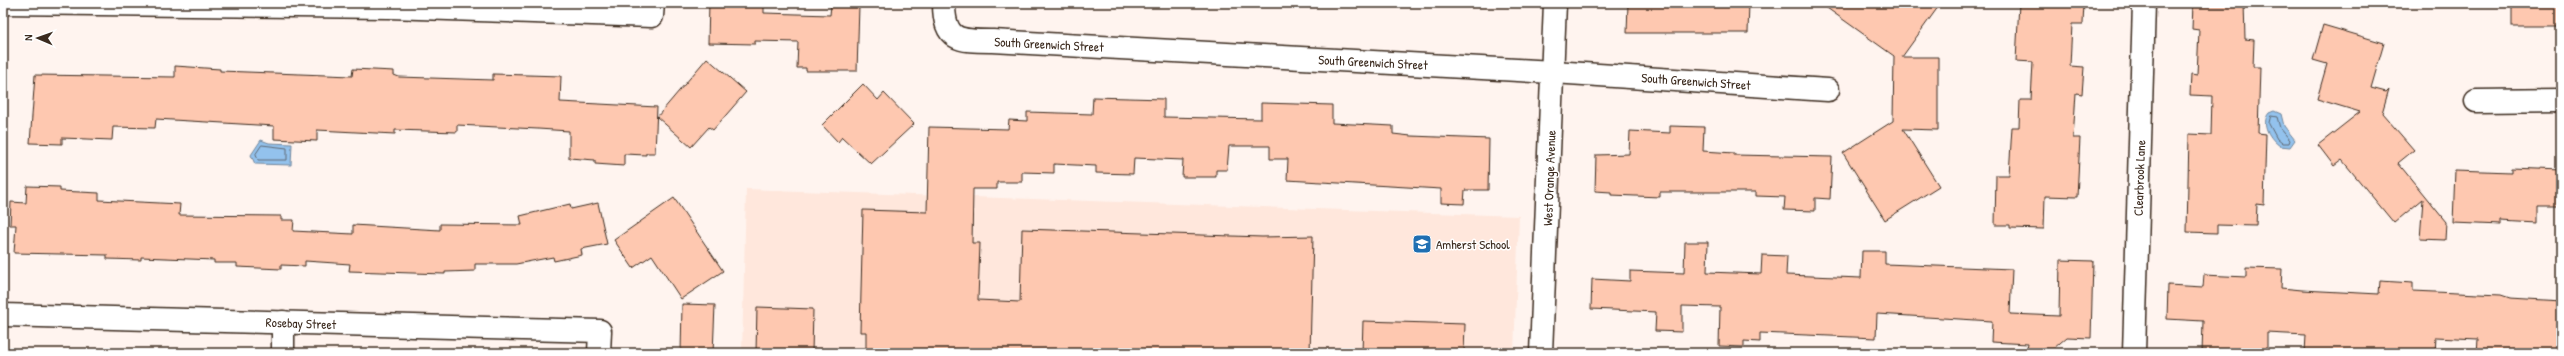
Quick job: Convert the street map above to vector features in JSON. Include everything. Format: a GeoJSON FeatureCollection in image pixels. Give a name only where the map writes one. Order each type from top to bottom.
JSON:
{"type":"FeatureCollection","features":[{"type":"Feature","properties":{"kind":"street"},"geometry":{"type":"LineString","coordinates":[[3,3],[389,5],[652,9]]}},
{"type":"Feature","properties":{"kind":"street","name":"South Greenwich Street"},"geometry":{"type":"LineString","coordinates":[[944,3],[944,14],[950,32],[963,41],[1001,41],[1553,72],[1828,90]]}},
{"type":"Feature","properties":{"kind":"street","name":"West Orange Avenue"},"geometry":{"type":"LineString","coordinates":[[1541,353],[1556,3]]}},
{"type":"Feature","properties":{"kind":"street","name":"Clearbrook Lane"},"geometry":{"type":"LineString","coordinates":[[2134,353],[2144,3]]}},
{"type":"Feature","properties":{"kind":"street"},"geometry":{"type":"LineString","coordinates":[[2476,101],[2561,100]]}},
{"type":"Feature","properties":{"kind":"street","name":"Rosebay Street"},"geometry":{"type":"LineString","coordinates":[[3,315],[600,331],[599,353]]}},
{"type":"Feature","properties":{"kind":"street"},"geometry":{"type":"LineString","coordinates":[[283,322],[283,353]]}},
{"type":"Feature","properties":{"kind":"shaded area"},"geometry":{"type":"Polygon","coordinates":[[[746,189],[1519,216],[1514,353],[742,353],[746,189]]]}},
{"type":"Feature","properties":{"kind":"water"},"geometry":{"type":"Polygon","coordinates":[[[2274,111],[2281,114],[2284,126],[2295,140],[2290,147],[2280,146],[2267,131],[2266,117],[2269,113],[2274,111]]]}},
{"type":"Feature","properties":{"kind":"water"},"geometry":{"type":"Polygon","coordinates":[[[261,140],[269,143],[292,144],[291,165],[255,164],[251,155],[261,140]]]}},
{"type":"Feature","properties":{"kind":"building"},"geometry":{"type":"Polygon","coordinates":[[[709,3],[764,3],[764,13],[830,15],[831,5],[859,6],[857,71],[806,71],[806,68],[797,68],[798,42],[755,41],[755,44],[708,43],[709,3]]]}},
{"type":"Feature","properties":{"kind":"building"},"geometry":{"type":"Polygon","coordinates":[[[1628,3],[1749,3],[1748,33],[1627,33],[1628,3]]]}},
{"type":"Feature","properties":{"kind":"building"},"geometry":{"type":"Polygon","coordinates":[[[1820,3],[1941,3],[1902,57],[1938,57],[1938,130],[1903,129],[1939,186],[1885,220],[1843,153],[1893,121],[1894,56],[1820,3]]]}},
{"type":"Feature","properties":{"kind":"building"},"geometry":{"type":"Polygon","coordinates":[[[2019,3],[2084,3],[2083,24],[2072,24],[2070,66],[2084,67],[2082,94],[2076,93],[2073,138],[2080,138],[2077,197],[2045,196],[2044,229],[2010,228],[2010,225],[1995,225],[1996,175],[2009,175],[2012,127],[2019,127],[2020,100],[2031,100],[2033,62],[2016,61],[2019,3]]]}},
{"type":"Feature","properties":{"kind":"building"},"geometry":{"type":"Polygon","coordinates":[[[2193,3],[2244,3],[2245,39],[2254,40],[2253,67],[2260,67],[2258,133],[2266,134],[2264,205],[2257,204],[2256,226],[2217,225],[2217,233],[2187,232],[2189,134],[2211,135],[2212,96],[2190,95],[2191,74],[2197,75],[2199,30],[2192,29],[2193,3]]]}},
{"type":"Feature","properties":{"kind":"building"},"geometry":{"type":"Polygon","coordinates":[[[2512,3],[2561,3],[2561,26],[2512,26],[2512,3]]]}},
{"type":"Feature","properties":{"kind":"building"},"geometry":{"type":"Polygon","coordinates":[[[2323,25],[2384,43],[2371,88],[2386,92],[2389,89],[2382,113],[2414,150],[2398,163],[2446,222],[2445,240],[2420,239],[2423,199],[2394,223],[2342,160],[2334,166],[2318,145],[2360,112],[2317,99],[2327,64],[2313,60],[2323,25]]]}},
{"type":"Feature","properties":{"kind":"building"},"geometry":{"type":"Polygon","coordinates":[[[707,58],[746,92],[713,130],[709,127],[691,147],[657,117],[707,58]]]}},
{"type":"Feature","properties":{"kind":"building"},"geometry":{"type":"Polygon","coordinates":[[[175,66],[220,69],[220,71],[352,76],[353,69],[394,71],[394,75],[399,77],[493,80],[493,74],[561,76],[560,102],[657,107],[655,153],[646,153],[646,155],[624,154],[624,166],[595,164],[595,160],[569,158],[569,131],[457,125],[457,132],[395,130],[395,134],[317,130],[317,141],[274,139],[274,126],[156,119],[155,128],[113,127],[112,140],[62,138],[62,144],[30,143],[35,75],[175,77],[175,66]]]}},
{"type":"Feature","properties":{"kind":"building"},"geometry":{"type":"Polygon","coordinates":[[[863,84],[878,100],[884,93],[914,124],[871,164],[842,137],[838,142],[822,125],[863,84]]]}},
{"type":"Feature","properties":{"kind":"building"},"geometry":{"type":"Polygon","coordinates":[[[1093,97],[1164,99],[1164,117],[1261,119],[1261,103],[1332,105],[1332,123],[1393,126],[1393,134],[1411,136],[1489,139],[1488,190],[1465,190],[1464,204],[1441,203],[1441,189],[1287,180],[1288,159],[1270,159],[1270,146],[1229,146],[1227,170],[1216,170],[1216,177],[1182,177],[1183,160],[1134,158],[1133,174],[1096,173],[1096,166],[1054,164],[1054,173],[1022,172],[1022,182],[997,182],[997,189],[973,189],[972,243],[980,243],[978,300],[1020,302],[1022,229],[1262,237],[1313,236],[1310,353],[866,353],[866,332],[860,332],[863,210],[927,212],[929,127],[1008,129],[1009,120],[1027,121],[1027,112],[1092,114],[1093,97]]]}},
{"type":"Feature","properties":{"kind":"building"},"geometry":{"type":"Polygon","coordinates":[[[1670,126],[1704,127],[1703,151],[1734,153],[1734,155],[1832,157],[1830,199],[1815,198],[1815,211],[1784,210],[1785,197],[1756,196],[1756,192],[1660,192],[1660,197],[1611,195],[1611,192],[1595,191],[1596,155],[1629,154],[1630,131],[1670,133],[1670,126]]]}},
{"type":"Feature","properties":{"kind":"building"},"geometry":{"type":"Polygon","coordinates":[[[2511,168],[2561,170],[2561,206],[2538,206],[2538,223],[2501,221],[2501,225],[2453,223],[2455,170],[2511,172],[2511,168]]]}},
{"type":"Feature","properties":{"kind":"building"},"geometry":{"type":"Polygon","coordinates":[[[27,186],[60,187],[60,191],[99,193],[99,200],[180,204],[179,215],[281,216],[281,220],[294,220],[293,231],[353,234],[353,225],[440,230],[440,224],[522,225],[520,216],[570,204],[571,209],[598,203],[607,244],[581,249],[582,255],[554,261],[553,257],[516,264],[475,264],[475,271],[445,272],[445,274],[349,271],[350,264],[305,261],[305,266],[281,265],[281,269],[237,267],[237,263],[214,263],[214,260],[141,257],[141,260],[107,259],[107,255],[14,253],[16,225],[10,225],[11,202],[26,203],[27,186]]]}},
{"type":"Feature","properties":{"kind":"building"},"geometry":{"type":"Polygon","coordinates":[[[674,198],[723,271],[681,299],[652,255],[633,268],[614,240],[674,198]]]}},
{"type":"Feature","properties":{"kind":"building"},"geometry":{"type":"Polygon","coordinates":[[[1685,242],[1708,242],[1707,272],[1761,274],[1762,255],[1787,256],[1786,275],[1861,278],[1862,251],[1885,251],[1885,264],[2012,269],[2010,314],[2059,316],[2060,260],[2093,261],[2091,338],[2067,337],[2053,349],[2027,349],[2028,344],[1991,342],[1992,321],[1877,314],[1876,338],[1760,333],[1760,342],[1744,341],[1744,347],[1719,346],[1720,307],[1682,306],[1682,332],[1655,331],[1656,312],[1591,309],[1592,279],[1630,281],[1630,271],[1684,273],[1685,242]]]}},
{"type":"Feature","properties":{"kind":"building"},"geometry":{"type":"Polygon","coordinates":[[[2246,268],[2282,269],[2281,288],[2379,294],[2380,281],[2413,283],[2413,291],[2501,295],[2510,298],[2561,301],[2561,353],[2477,353],[2478,339],[2436,337],[2435,353],[2305,353],[2306,335],[2267,333],[2267,353],[2202,353],[2203,321],[2167,319],[2168,285],[2203,287],[2204,275],[2246,277],[2246,268]]]}},
{"type":"Feature","properties":{"kind":"building"},"geometry":{"type":"Polygon","coordinates":[[[682,304],[715,305],[713,353],[681,353],[682,304]]]}},
{"type":"Feature","properties":{"kind":"building"},"geometry":{"type":"Polygon","coordinates":[[[757,307],[813,309],[812,353],[756,353],[757,307]]]}},
{"type":"Feature","properties":{"kind":"building"},"geometry":{"type":"Polygon","coordinates":[[[1363,321],[1465,324],[1464,353],[1362,353],[1363,321]]]}},
{"type":"Feature","properties":{"kind":"place","name":"Amherst School"},"geometry":{"type":"Point","coordinates":[1422,244]}}]}
